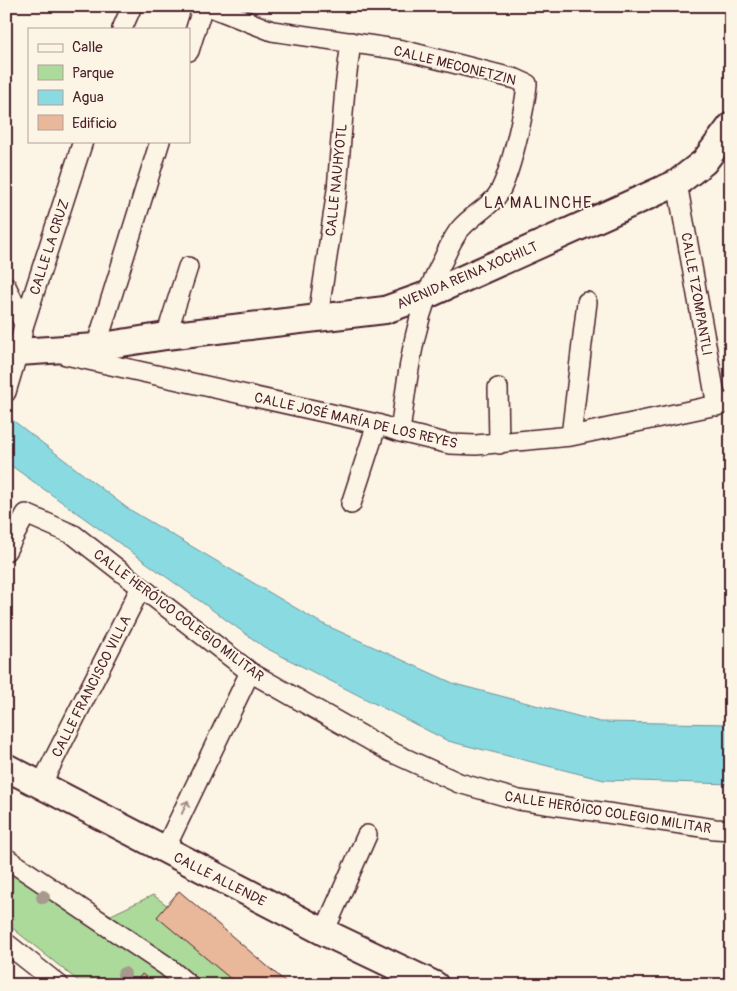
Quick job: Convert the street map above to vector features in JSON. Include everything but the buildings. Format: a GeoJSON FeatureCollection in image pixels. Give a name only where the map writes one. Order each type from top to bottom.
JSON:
{"type":"FeatureCollection","features":[{"type":"Feature","properties":{"kind":"main road","name":"AVENIDA REINA XOCHILT"},"geometry":{"type":"LineString","coordinates":[[22,351],[96,347],[166,336],[385,310],[427,295],[677,183],[704,162],[731,126]]}},
{"type":"Feature","properties":{"kind":"main road","name":"CALLE ALLENDE"},"geometry":{"type":"LineString","coordinates":[[6,767],[164,851],[324,932],[436,985]]}},
{"type":"Feature","properties":{"kind":"street"},"geometry":{"type":"LineString","coordinates":[[122,28],[132,6]]}},
{"type":"Feature","properties":{"kind":"street"},"geometry":{"type":"LineString","coordinates":[[190,47],[203,6]]}},
{"type":"Feature","properties":{"kind":"street","name":"CALLE MECONETZIN"},"geometry":{"type":"LineString","coordinates":[[208,6],[272,31],[402,50],[516,79],[527,84],[526,99],[506,178],[496,197],[461,228],[442,261],[427,295]]}},
{"type":"Feature","properties":{"kind":"street","name":"CALLE NAUHYOTL"},"geometry":{"type":"LineString","coordinates":[[318,317],[337,190],[350,42]]}},
{"type":"Feature","properties":{"kind":"street","name":"CALLE LA CRUZ"},"geometry":{"type":"LineString","coordinates":[[7,391],[22,351],[24,324],[83,142]]}},
{"type":"Feature","properties":{"kind":"street"},"geometry":{"type":"LineString","coordinates":[[96,347],[160,142]]}},
{"type":"Feature","properties":{"kind":"street","name":"CALLE TZOMPANTLI"},"geometry":{"type":"LineString","coordinates":[[677,183],[724,404]]}},
{"type":"Feature","properties":{"kind":"street"},"geometry":{"type":"LineString","coordinates":[[166,336],[188,267]]}},
{"type":"Feature","properties":{"kind":"street"},"geometry":{"type":"LineString","coordinates":[[6,286],[24,324]]}},
{"type":"Feature","properties":{"kind":"street"},"geometry":{"type":"LineString","coordinates":[[400,432],[412,346],[427,295]]}},
{"type":"Feature","properties":{"kind":"street"},"geometry":{"type":"LineString","coordinates":[[571,436],[587,302]]}},
{"type":"Feature","properties":{"kind":"street","name":"CALLE JOSÉ MARÍA DE LOS REYES"},"geometry":{"type":"LineString","coordinates":[[22,351],[377,424],[400,432],[450,444],[499,444],[571,436],[724,404]]}},
{"type":"Feature","properties":{"kind":"street"},"geometry":{"type":"LineString","coordinates":[[498,388],[499,444]]}},
{"type":"Feature","properties":{"kind":"street"},"geometry":{"type":"LineString","coordinates":[[351,504],[377,424]]}},
{"type":"Feature","properties":{"kind":"street","name":"CALLE HERÓICO COLEGIO MILITAR"},"geometry":{"type":"LineString","coordinates":[[6,551],[26,514],[74,535],[250,672],[389,751],[459,783],[519,800],[731,830]]}},
{"type":"Feature","properties":{"kind":"street","name":"CALLE FRANCISCO VILLA"},"geometry":{"type":"LineString","coordinates":[[41,785],[141,587]]}},
{"type":"Feature","properties":{"kind":"street"},"geometry":{"type":"LineString","coordinates":[[164,851],[250,672]]}},
{"type":"Feature","properties":{"kind":"street"},"geometry":{"type":"LineString","coordinates":[[324,932],[367,836]]}},
{"type":"Feature","properties":{"kind":"street"},"geometry":{"type":"LineString","coordinates":[[6,858],[165,965],[189,985]]}},
{"type":"Feature","properties":{"kind":"street"},"geometry":{"type":"LineString","coordinates":[[6,943],[59,985]]}},
{"type":"Feature","properties":{"kind":"green space"},"geometry":{"type":"Polygon","coordinates":[[[8,857],[111,915],[153,895],[277,985],[83,985],[6,923],[6,861],[8,857]]]}},
{"type":"Feature","properties":{"kind":"water"},"geometry":{"type":"Polygon","coordinates":[[[6,415],[127,508],[321,623],[455,684],[600,722],[731,724],[731,784],[604,780],[448,741],[264,647],[6,462],[6,415]]]}},
{"type":"Feature","properties":{"kind":"district","name":"LA MALINCHE"},"geometry":{"type":"Point","coordinates":[538,202]}}]}
